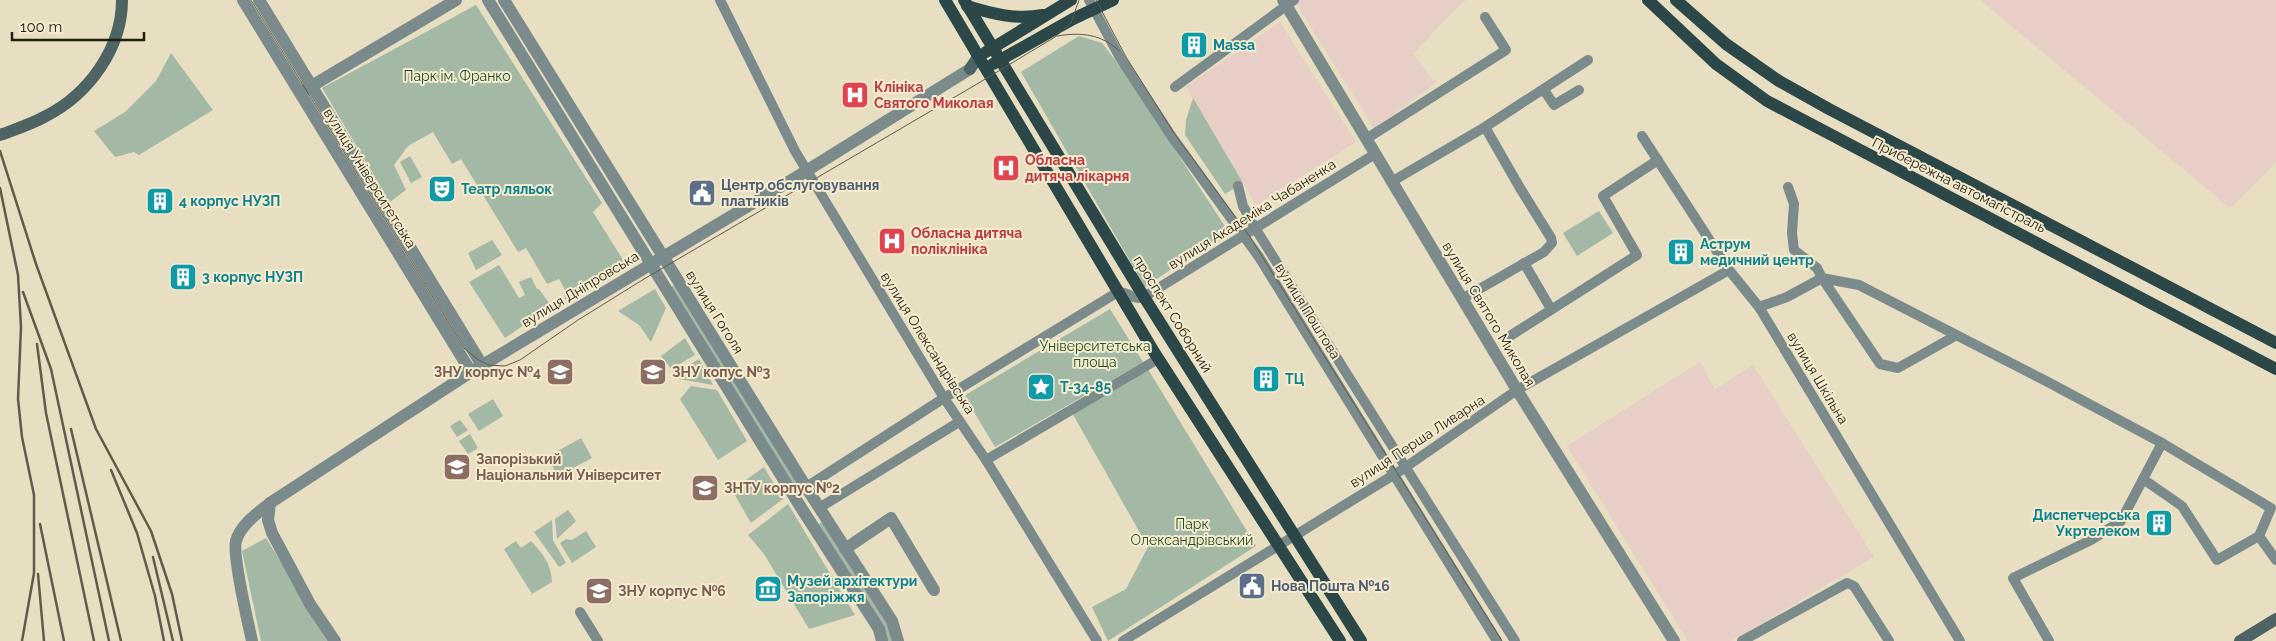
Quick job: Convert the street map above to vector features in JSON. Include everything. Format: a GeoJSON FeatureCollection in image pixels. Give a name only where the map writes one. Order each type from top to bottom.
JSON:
{"type":"FeatureCollection","features":[{"type":"Feature","properties":{"kind":"main road"},"geometry":{"type":"LineString","coordinates":[[0,135],[48,116],[69,101],[95,75],[113,46],[122,15],[122,0]]}},
{"type":"Feature","properties":{"kind":"main road"},"geometry":{"type":"LineString","coordinates":[[945,0],[1158,359],[1340,641]]}},
{"type":"Feature","properties":{"kind":"main road","name":"вулиця Дніпровська"},"geometry":{"type":"LineString","coordinates":[[981,63],[993,48],[1071,0]]}},
{"type":"Feature","properties":{"kind":"main road","name":"вулиця Дніпровська"},"geometry":{"type":"LineString","coordinates":[[970,69],[981,63],[1000,60],[1091,4],[1109,0]]}},
{"type":"Feature","properties":{"kind":"main road","name":"Прибережна автомагістраль"},"geometry":{"type":"LineString","coordinates":[[1648,0],[1716,64],[1767,101],[2276,369]]}},
{"type":"Feature","properties":{"kind":"main road","name":"Прибережна автомагістраль"},"geometry":{"type":"LineString","coordinates":[[1676,0],[1726,44],[1779,81],[2276,343]]}},
{"type":"Feature","properties":{"kind":"main road"},"geometry":{"type":"LineString","coordinates":[[965,3],[987,12],[1025,18],[1048,14]]}},
{"type":"Feature","properties":{"kind":"main road","name":"проспект Соборний"},"geometry":{"type":"LineString","coordinates":[[965,3],[1144,297],[1361,641]]}},
{"type":"Feature","properties":{"kind":"main road"},"geometry":{"type":"LineString","coordinates":[[2240,641],[2276,620]]}},
{"type":"Feature","properties":{"kind":"street","name":"вулиця Університетська"},"geometry":{"type":"LineString","coordinates":[[243,0],[477,369]]}},
{"type":"Feature","properties":{"kind":"street","name":"вулиця Університетська"},"geometry":{"type":"LineString","coordinates":[[259,0],[313,87],[477,369]]}},
{"type":"Feature","properties":{"kind":"street"},"geometry":{"type":"LineString","coordinates":[[301,93],[456,0]]}},
{"type":"Feature","properties":{"kind":"street"},"geometry":{"type":"LineString","coordinates":[[488,0],[650,265],[879,629],[882,641]]}},
{"type":"Feature","properties":{"kind":"street","name":"вулиця Гоголя"},"geometry":{"type":"LineString","coordinates":[[504,0],[819,508],[892,621],[898,641]]}},
{"type":"Feature","properties":{"kind":"street","name":"вулиця Олександрівська"},"geometry":{"type":"LineString","coordinates":[[720,0],[806,171],[944,398],[986,460],[1097,641]]}},
{"type":"Feature","properties":{"kind":"street"},"geometry":{"type":"LineString","coordinates":[[1175,88],[1288,2]]}},
{"type":"Feature","properties":{"kind":"street","name":"вулиця Святого Миколая"},"geometry":{"type":"LineString","coordinates":[[1288,2],[1366,139],[1462,299],[1674,641]]}},
{"type":"Feature","properties":{"kind":"street","name":"вулиця Поштова"},"geometry":{"type":"LineString","coordinates":[[1091,4],[1119,56],[1172,137],[1259,257],[1497,641]]}},
{"type":"Feature","properties":{"kind":"street"},"geometry":{"type":"LineString","coordinates":[[1366,139],[1506,50],[1485,18]]}},
{"type":"Feature","properties":{"kind":"street"},"geometry":{"type":"LineString","coordinates":[[1392,182],[1485,127],[1588,60]]}},
{"type":"Feature","properties":{"kind":"street","name":"вулиця Дніпровська"},"geometry":{"type":"LineString","coordinates":[[252,641],[237,560],[236,541],[249,520],[270,503],[477,369],[806,171],[970,69]]}},
{"type":"Feature","properties":{"kind":"street"},"geometry":{"type":"LineString","coordinates":[[1544,90],[1554,104],[1579,90]]}},
{"type":"Feature","properties":{"kind":"street"},"geometry":{"type":"LineString","coordinates":[[1462,299],[1550,247],[1552,238],[1520,188],[1485,127]]}},
{"type":"Feature","properties":{"kind":"street","name":"вулиця Шкільна"},"geometry":{"type":"LineString","coordinates":[[1642,136],[1730,270],[1759,307],[1960,641]]}},
{"type":"Feature","properties":{"kind":"street","name":"вулиця Академіка Чабаненка"},"geometry":{"type":"LineString","coordinates":[[1144,297],[1375,154]]}},
{"type":"Feature","properties":{"kind":"street"},"geometry":{"type":"LineString","coordinates":[[1510,336],[1637,255],[1603,196],[1658,160]]}},
{"type":"Feature","properties":{"kind":"street","name":"вулиця Поштова"},"geometry":{"type":"LineString","coordinates":[[1238,186],[1243,206],[1255,228],[1515,641]]}},
{"type":"Feature","properties":{"kind":"street"},"geometry":{"type":"LineString","coordinates":[[1788,187],[1794,204],[1792,223],[1794,250],[1817,268],[1880,364],[1898,368],[1955,336]]}},
{"type":"Feature","properties":{"kind":"street"},"geometry":{"type":"LineString","coordinates":[[1524,263],[1551,309]]}},
{"type":"Feature","properties":{"kind":"street","name":"вулиця Перша Ливарна"},"geometry":{"type":"LineString","coordinates":[[1123,641],[1405,467],[1517,390],[1730,270]]}},
{"type":"Feature","properties":{"kind":"street"},"geometry":{"type":"LineString","coordinates":[[1759,307],[1787,297],[1822,278],[1859,285],[2162,443],[2271,508],[2259,536],[2217,560],[2182,506],[2143,479]]}},
{"type":"Feature","properties":{"kind":"street"},"geometry":{"type":"LineString","coordinates":[[794,495],[944,398],[1118,292],[1125,292],[1136,298],[1144,297]]}},
{"type":"Feature","properties":{"kind":"street"},"geometry":{"type":"LineString","coordinates":[[986,460],[1158,359]]}},
{"type":"Feature","properties":{"kind":"street"},"geometry":{"type":"LineString","coordinates":[[819,508],[960,422]]}},
{"type":"Feature","properties":{"kind":"street"},"geometry":{"type":"LineString","coordinates":[[2049,641],[2013,578],[2091,540],[2121,521],[2162,443]]}},
{"type":"Feature","properties":{"kind":"street"},"geometry":{"type":"LineString","coordinates":[[270,503],[268,520],[272,533],[310,604],[335,641]]}},
{"type":"Feature","properties":{"kind":"street"},"geometry":{"type":"LineString","coordinates":[[846,549],[891,518],[934,590]]}},
{"type":"Feature","properties":{"kind":"street"},"geometry":{"type":"LineString","coordinates":[[2259,536],[2276,560]]}},
{"type":"Feature","properties":{"kind":"street"},"geometry":{"type":"LineString","coordinates":[[1742,641],[1847,583],[1854,586],[1889,641]]}},
{"type":"Feature","properties":{"kind":"street"},"geometry":{"type":"LineString","coordinates":[[580,612],[598,641]]}},
{"type":"Feature","properties":{"kind":"shaded area"},"geometry":{"type":"Polygon","coordinates":[[[1298,0],[1466,0],[1413,54],[1436,83],[1374,128],[1295,2],[1298,0]]]}},
{"type":"Feature","properties":{"kind":"shaded area"},"geometry":{"type":"Polygon","coordinates":[[[1980,0],[2276,0],[2276,162],[2230,208],[1980,0]]]}},
{"type":"Feature","properties":{"kind":"shaded area"},"geometry":{"type":"Polygon","coordinates":[[[1280,22],[1356,142],[1256,205],[1186,87],[1280,22]]]}},
{"type":"Feature","properties":{"kind":"shaded area"},"geometry":{"type":"Polygon","coordinates":[[[1700,362],[1715,389],[1753,365],[1874,557],[1731,641],[1688,641],[1567,446],[1700,362]]]}},
{"type":"Feature","properties":{"kind":"green space","name":"Парк ім. Франко"},"geometry":{"type":"Polygon","coordinates":[[[476,5],[602,203],[593,212],[625,263],[565,300],[564,288],[559,279],[547,284],[526,248],[518,252],[461,159],[452,164],[433,132],[408,146],[394,165],[406,190],[390,202],[322,88],[476,5]]]}},
{"type":"Feature","properties":{"kind":"green space"},"geometry":{"type":"Polygon","coordinates":[[[1079,36],[1102,43],[1125,73],[1228,231],[1145,287],[1021,72],[1079,36]]]}},
{"type":"Feature","properties":{"kind":"green space"},"geometry":{"type":"Polygon","coordinates":[[[171,53],[213,110],[139,155],[134,152],[115,157],[94,131],[125,112],[156,81],[171,53]]]}},
{"type":"Feature","properties":{"kind":"green space"},"geometry":{"type":"Polygon","coordinates":[[[1193,98],[1243,183],[1225,194],[1185,135],[1186,120],[1193,98]]]}},
{"type":"Feature","properties":{"kind":"green space"},"geometry":{"type":"Polygon","coordinates":[[[410,156],[422,177],[411,183],[400,162],[410,156]]]}},
{"type":"Feature","properties":{"kind":"green space"},"geometry":{"type":"Polygon","coordinates":[[[1599,211],[1613,233],[1577,256],[1563,233],[1599,211]]]}},
{"type":"Feature","properties":{"kind":"green space"},"geometry":{"type":"Polygon","coordinates":[[[492,240],[502,255],[476,270],[468,253],[492,240]]]}},
{"type":"Feature","properties":{"kind":"green space"},"geometry":{"type":"Polygon","coordinates":[[[499,265],[519,298],[525,295],[519,282],[531,277],[537,289],[539,289],[551,306],[505,338],[469,282],[499,265]]]}},
{"type":"Feature","properties":{"kind":"green space"},"geometry":{"type":"Polygon","coordinates":[[[674,285],[801,485],[795,489],[668,288],[674,285]]]}},
{"type":"Feature","properties":{"kind":"green space"},"geometry":{"type":"Polygon","coordinates":[[[655,289],[666,308],[651,342],[639,325],[618,311],[655,289]]]}},
{"type":"Feature","properties":{"kind":"green space","name":"Університетська площа"},"geometry":{"type":"Polygon","coordinates":[[[1110,309],[1143,362],[995,447],[965,397],[967,394],[1110,309]]]}},
{"type":"Feature","properties":{"kind":"green space"},"geometry":{"type":"Polygon","coordinates":[[[685,338],[695,355],[671,369],[661,356],[685,338]]]}},
{"type":"Feature","properties":{"kind":"green space"},"geometry":{"type":"Polygon","coordinates":[[[699,359],[713,385],[679,379],[674,374],[699,359]]]}},
{"type":"Feature","properties":{"kind":"green space","name":"Парк Олександрівський"},"geometry":{"type":"Polygon","coordinates":[[[1146,366],[1256,546],[1108,641],[1092,607],[1126,589],[1148,547],[1071,411],[1146,366]]]}},
{"type":"Feature","properties":{"kind":"green space"},"geometry":{"type":"Polygon","coordinates":[[[691,386],[717,390],[747,441],[718,460],[680,399],[691,386]]]}},
{"type":"Feature","properties":{"kind":"green space"},"geometry":{"type":"Polygon","coordinates":[[[493,399],[503,416],[479,431],[468,414],[493,399]]]}},
{"type":"Feature","properties":{"kind":"green space"},"geometry":{"type":"Polygon","coordinates":[[[460,420],[468,430],[457,437],[450,426],[460,420]]]}},
{"type":"Feature","properties":{"kind":"green space"},"geometry":{"type":"Polygon","coordinates":[[[470,434],[478,448],[468,454],[459,441],[470,434]]]}},
{"type":"Feature","properties":{"kind":"green space"},"geometry":{"type":"Polygon","coordinates":[[[581,438],[592,458],[558,476],[547,457],[581,438]]]}},
{"type":"Feature","properties":{"kind":"green space"},"geometry":{"type":"Polygon","coordinates":[[[764,467],[783,499],[751,523],[732,490],[764,467]]]}},
{"type":"Feature","properties":{"kind":"green space"},"geometry":{"type":"Polygon","coordinates":[[[788,504],[855,615],[809,629],[764,554],[748,535],[788,504]]]}},
{"type":"Feature","properties":{"kind":"green space"},"geometry":{"type":"Polygon","coordinates":[[[568,510],[576,521],[557,539],[555,519],[568,510]]]}},
{"type":"Feature","properties":{"kind":"green space"},"geometry":{"type":"Polygon","coordinates":[[[552,520],[553,540],[566,563],[559,567],[534,532],[552,520]]]}},
{"type":"Feature","properties":{"kind":"green space"},"geometry":{"type":"Polygon","coordinates":[[[822,522],[887,624],[892,641],[886,641],[817,525],[822,522]]]}},
{"type":"Feature","properties":{"kind":"green space"},"geometry":{"type":"Polygon","coordinates":[[[586,531],[596,547],[572,563],[560,543],[566,539],[572,540],[586,531]]]}},
{"type":"Feature","properties":{"kind":"green space"},"geometry":{"type":"Polygon","coordinates":[[[266,538],[330,641],[261,641],[242,551],[266,538]]]}},
{"type":"Feature","properties":{"kind":"green space"},"geometry":{"type":"Polygon","coordinates":[[[516,541],[521,548],[531,541],[543,555],[550,569],[552,582],[532,594],[504,549],[516,541]]]}},
{"type":"Feature","properties":{"kind":"tram line"},"geometry":{"type":"LineString","coordinates":[[251,0],[464,348],[477,359],[489,365],[505,366],[520,360],[578,320],[644,279],[1055,37],[1071,23],[1079,0]]}},
{"type":"Feature","properties":{"kind":"tram line"},"geometry":{"type":"LineString","coordinates":[[1096,0],[1126,57],[1174,133],[1250,237],[1502,641]]}},
{"type":"Feature","properties":{"kind":"tram line"},"geometry":{"type":"LineString","coordinates":[[1057,36],[1074,34],[1091,36],[1106,41],[1119,51]]}},
{"type":"Feature","properties":{"kind":"railway"},"geometry":{"type":"LineString","coordinates":[[0,151],[36,264],[96,429],[151,531],[172,594],[182,641]]}},
{"type":"Feature","properties":{"kind":"railway"},"geometry":{"type":"LineString","coordinates":[[0,188],[18,275],[21,327],[18,399],[22,437],[34,495],[34,573],[22,641]]}},
{"type":"Feature","properties":{"kind":"railway"},"geometry":{"type":"LineString","coordinates":[[23,292],[51,369],[109,641]]}},
{"type":"Feature","properties":{"kind":"railway"},"geometry":{"type":"LineString","coordinates":[[37,344],[46,413],[94,641]]}},
{"type":"Feature","properties":{"kind":"railway"},"geometry":{"type":"LineString","coordinates":[[71,429],[121,641]]}},
{"type":"Feature","properties":{"kind":"railway"},"geometry":{"type":"LineString","coordinates":[[111,470],[137,533],[155,596],[164,641]]}},
{"type":"Feature","properties":{"kind":"railway"},"geometry":{"type":"LineString","coordinates":[[40,524],[64,641]]}},
{"type":"Feature","properties":{"kind":"railway"},"geometry":{"type":"LineString","coordinates":[[153,557],[173,641]]}},
{"type":"Feature","properties":{"kind":"railway"},"geometry":{"type":"LineString","coordinates":[[38,574],[44,641]]}},
{"type":"Feature","properties":{"kind":"place","name":"Massa"},"geometry":{"type":"Point","coordinates":[1194,45]}},
{"type":"Feature","properties":{"kind":"place","name":"Клініка Святого Миколая"},"geometry":{"type":"Point","coordinates":[855,95]}},
{"type":"Feature","properties":{"kind":"place","name":"Обласна дитяча лікарня"},"geometry":{"type":"Point","coordinates":[1006,168]}},
{"type":"Feature","properties":{"kind":"place","name":"Театр ляльок"},"geometry":{"type":"Point","coordinates":[442,189]}},
{"type":"Feature","properties":{"kind":"place","name":"Центр обслуговування платників"},"geometry":{"type":"Point","coordinates":[702,193]}},
{"type":"Feature","properties":{"kind":"place","name":"4 корпус НУЗП"},"geometry":{"type":"Point","coordinates":[160,201]}},
{"type":"Feature","properties":{"kind":"place","name":"Обласна дитяча поліклініка"},"geometry":{"type":"Point","coordinates":[892,241]}},
{"type":"Feature","properties":{"kind":"place","name":"Аструм медичний центр"},"geometry":{"type":"Point","coordinates":[1681,252]}},
{"type":"Feature","properties":{"kind":"place","name":"3 корпус НУЗП"},"geometry":{"type":"Point","coordinates":[183,277]}},
{"type":"Feature","properties":{"kind":"place","name":"ЗНУ корпус №4"},"geometry":{"type":"Point","coordinates":[560,372]}},
{"type":"Feature","properties":{"kind":"place","name":"ЗНУ копус №3"},"geometry":{"type":"Point","coordinates":[653,372]}},
{"type":"Feature","properties":{"kind":"place","name":"ТЦ"},"geometry":{"type":"Point","coordinates":[1266,379]}},
{"type":"Feature","properties":{"kind":"place","name":"Т-34-85"},"geometry":{"type":"Point","coordinates":[1041,387]}},
{"type":"Feature","properties":{"kind":"place","name":"Запорізький Національний Університет"},"geometry":{"type":"Point","coordinates":[457,467]}},
{"type":"Feature","properties":{"kind":"place","name":"ЗНТУ корпус №2"},"geometry":{"type":"Point","coordinates":[705,488]}},
{"type":"Feature","properties":{"kind":"place","name":"Диспетчерська Укртелеком"},"geometry":{"type":"Point","coordinates":[2159,523]}},
{"type":"Feature","properties":{"kind":"place","name":"Нова Пошта №16"},"geometry":{"type":"Point","coordinates":[1252,586]}},
{"type":"Feature","properties":{"kind":"place","name":"Музей архітектури Запоріжжя"},"geometry":{"type":"Point","coordinates":[768,589]}},
{"type":"Feature","properties":{"kind":"place","name":"ЗНУ корпус №6"},"geometry":{"type":"Point","coordinates":[599,591]}}]}
